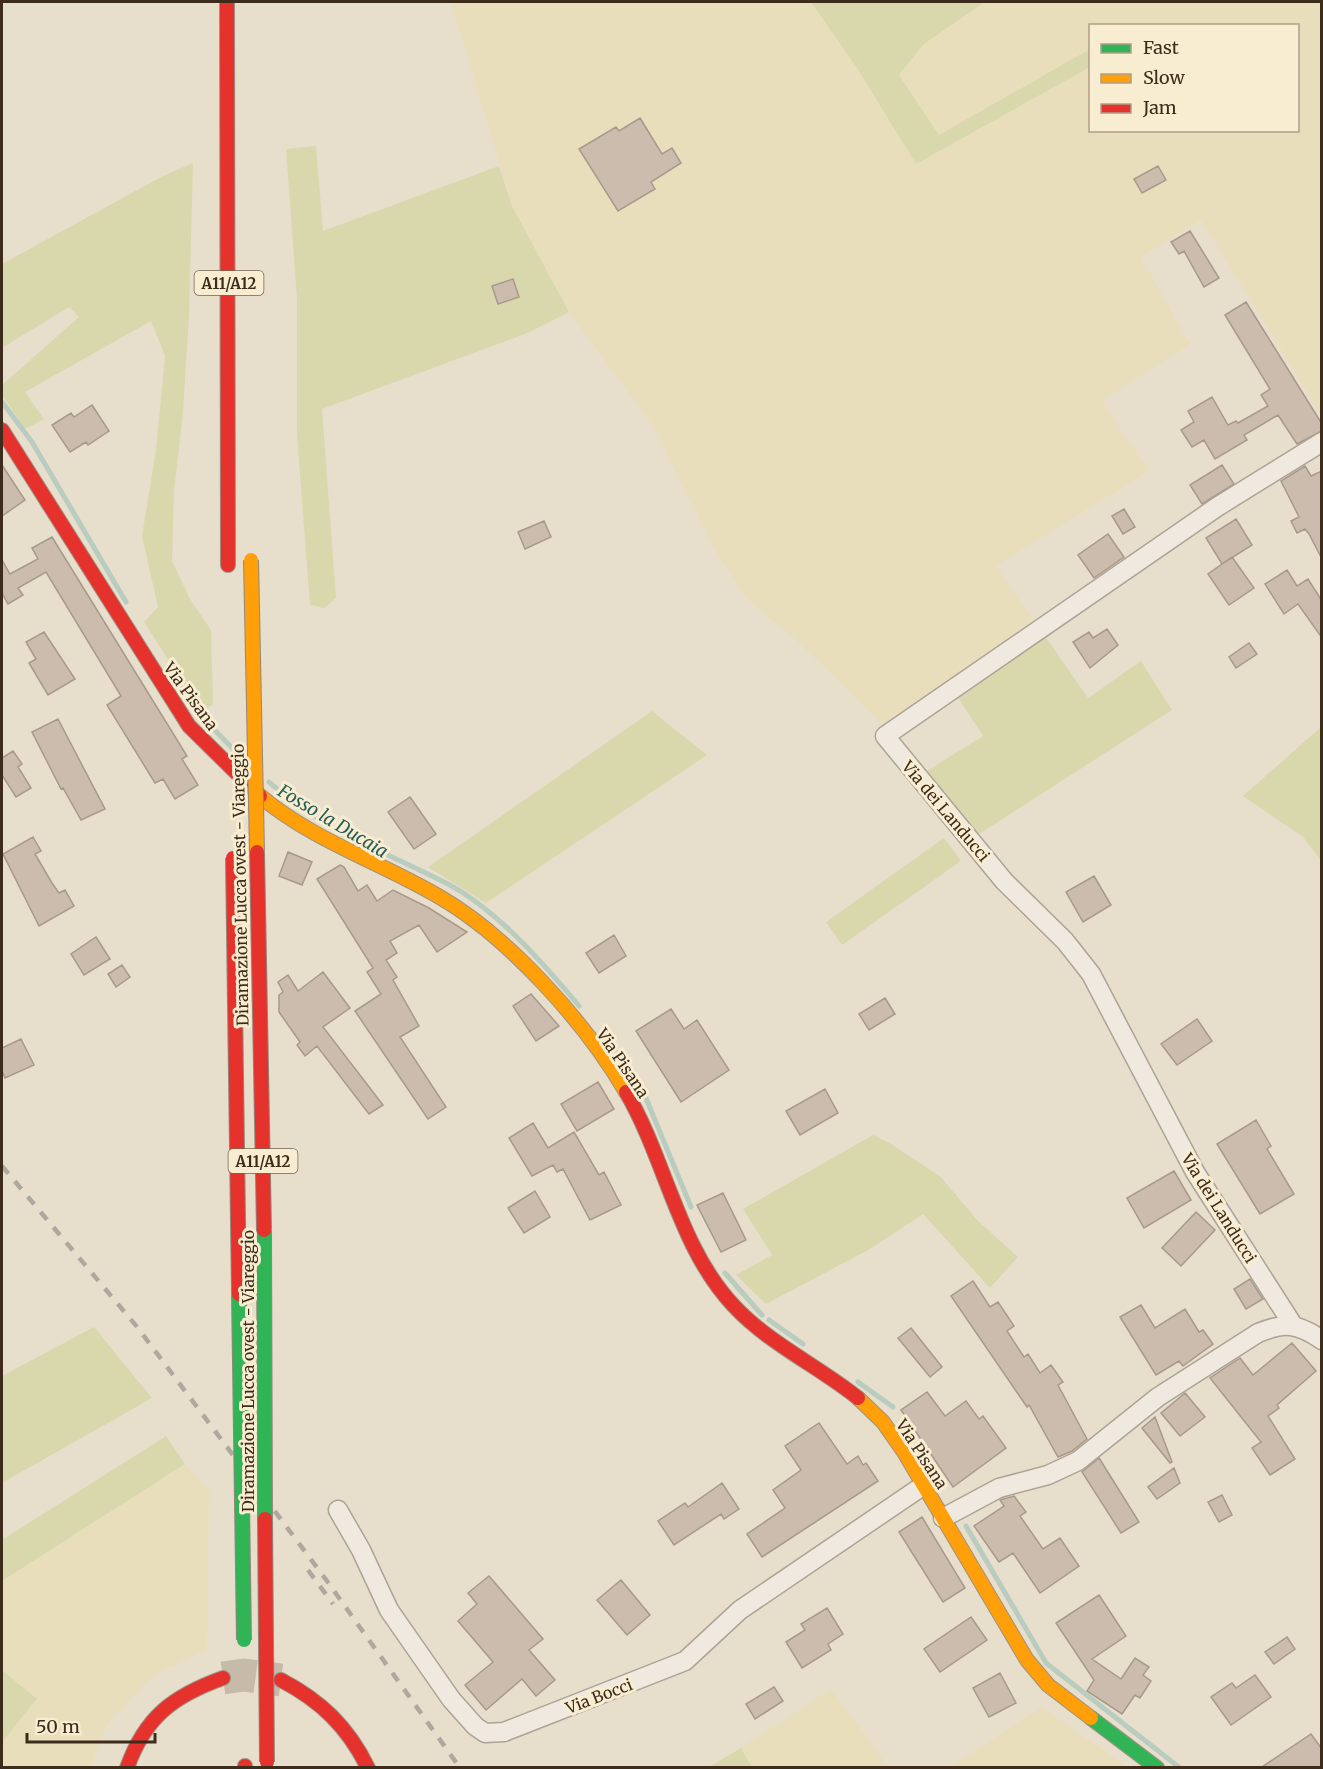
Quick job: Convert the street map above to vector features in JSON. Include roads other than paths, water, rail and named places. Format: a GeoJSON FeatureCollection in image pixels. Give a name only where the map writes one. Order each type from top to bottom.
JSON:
{"type":"FeatureCollection","features":[{"type":"Feature","properties":{"kind":"main road","name":"A11/A12"},"geometry":{"type":"LineString","coordinates":[[227,2],[228,571]]}},
{"type":"Feature","properties":{"kind":"main road","name":"Via Pisana"},"geometry":{"type":"LineString","coordinates":[[2,430],[44,493],[143,657],[189,726],[214,754],[291,822],[364,861],[455,903],[477,919],[540,982],[621,1083],[646,1133],[694,1246],[722,1292],[758,1330],[872,1411],[900,1446],[1016,1644],[1039,1675],[1070,1702],[1157,1767]]}},
{"type":"Feature","properties":{"kind":"main road","name":"Diramazione Lucca ovest - Viareggio"},"geometry":{"type":"LineString","coordinates":[[251,554],[263,1139],[267,1765]]}},
{"type":"Feature","properties":{"kind":"main road","name":"Diramazione Lucca ovest - Viareggio"},"geometry":{"type":"LineString","coordinates":[[231,753],[232,789]]}},
{"type":"Feature","properties":{"kind":"main road","name":"Diramazione Lucca ovest - Viareggio"},"geometry":{"type":"LineString","coordinates":[[233,847],[244,1660]]}},
{"type":"Feature","properties":{"kind":"main road"},"geometry":{"type":"LineString","coordinates":[[127,1767],[134,1749],[160,1711],[181,1694],[224,1678]]}},
{"type":"Feature","properties":{"kind":"main road"},"geometry":{"type":"LineString","coordinates":[[281,1680],[314,1698],[333,1713],[348,1732],[368,1767]]}},
{"type":"Feature","properties":{"kind":"street","name":"Via dei Landucci"},"geometry":{"type":"LineString","coordinates":[[1293,1324],[1195,1172],[1091,974],[1065,941],[1004,881],[885,736],[1217,507],[1322,442]]}},
{"type":"Feature","properties":{"kind":"street"},"geometry":{"type":"LineString","coordinates":[[943,1518],[999,1488],[1048,1475],[1078,1461],[1158,1397],[1211,1360],[1258,1333],[1275,1326],[1293,1324],[1322,1340]]}},
{"type":"Feature","properties":{"kind":"street","name":"Via Bocci"},"geometry":{"type":"LineString","coordinates":[[338,1510],[362,1550],[389,1610],[451,1699],[475,1726],[485,1733],[504,1732],[685,1661],[740,1610],[924,1485]]}},
{"type":"Feature","properties":{"kind":"waterway","name":"Fosso la Ducaia"},"geometry":{"type":"LineString","coordinates":[[2,402],[32,442],[126,602]]}},
{"type":"Feature","properties":{"kind":"waterway","name":"Fosso la Ducaia"},"geometry":{"type":"LineString","coordinates":[[177,684],[200,715],[242,758]]}},
{"type":"Feature","properties":{"kind":"waterway","name":"Fosso la Ducaia"},"geometry":{"type":"LineString","coordinates":[[269,782],[289,799],[332,827],[448,884],[484,908],[519,939],[579,1006]]}},
{"type":"Feature","properties":{"kind":"waterway","name":"Fosso la Ducaia"},"geometry":{"type":"LineString","coordinates":[[602,1034],[628,1066],[643,1091],[691,1207]]}},
{"type":"Feature","properties":{"kind":"waterway"},"geometry":{"type":"LineString","coordinates":[[725,1273],[762,1315]]}},
{"type":"Feature","properties":{"kind":"waterway"},"geometry":{"type":"LineString","coordinates":[[769,1320],[803,1344]]}},
{"type":"Feature","properties":{"kind":"waterway"},"geometry":{"type":"LineString","coordinates":[[858,1382],[893,1407]]}},
{"type":"Feature","properties":{"kind":"waterway"},"geometry":{"type":"LineString","coordinates":[[918,1448],[934,1476]]}},
{"type":"Feature","properties":{"kind":"waterway"},"geometry":{"type":"LineString","coordinates":[[966,1526],[1046,1663],[1180,1768]]}},
{"type":"Feature","properties":{"kind":"tunnel"},"geometry":{"type":"LineString","coordinates":[[223,1678],[244,1675],[281,1680]]}},
{"type":"Feature","properties":{"kind":"railway"},"geometry":{"type":"LineString","coordinates":[[2,1166],[138,1328],[327,1581],[460,1768]]}},
{"type":"Feature","properties":{"kind":"railway"},"geometry":{"type":"LineString","coordinates":[[308,1570],[333,1604]]}}]}
